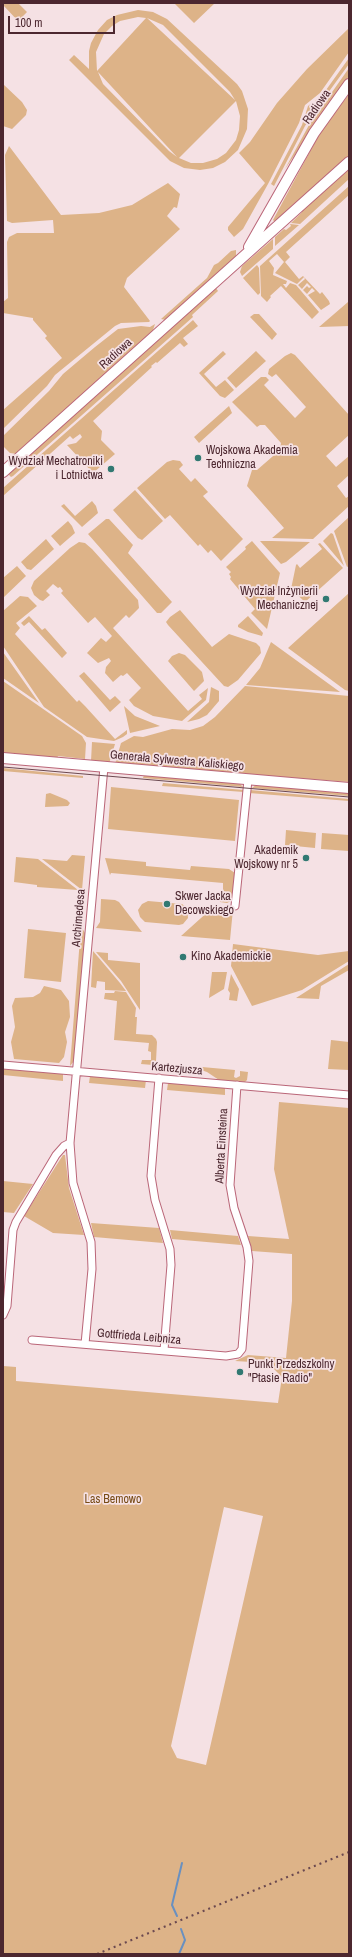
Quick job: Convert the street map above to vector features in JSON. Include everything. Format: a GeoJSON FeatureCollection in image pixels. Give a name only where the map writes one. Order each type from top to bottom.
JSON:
{"type":"FeatureCollection","features":[{"type":"Feature","properties":{"kind":"main road","name":"Radiowa"},"geometry":{"type":"LineString","coordinates":[[264,232],[314,133],[349,84]]}},
{"type":"Feature","properties":{"kind":"main road","name":"Radiowa"},"geometry":{"type":"LineString","coordinates":[[3,472],[246,254],[264,232],[349,162]]}},
{"type":"Feature","properties":{"kind":"main road","name":"Generała Sylwestra Kaliskiego"},"geometry":{"type":"LineString","coordinates":[[3,758],[349,788]]}},
{"type":"Feature","properties":{"kind":"street","name":"Archimedesa"},"geometry":{"type":"LineString","coordinates":[[85,1344],[92,1269],[91,1242],[73,1184],[70,1143],[104,767]]}},
{"type":"Feature","properties":{"kind":"street"},"geometry":{"type":"LineString","coordinates":[[235,906],[248,780]]}},
{"type":"Feature","properties":{"kind":"street","name":"Kartezjusza"},"geometry":{"type":"LineString","coordinates":[[3,1065],[349,1095]]}},
{"type":"Feature","properties":{"kind":"street"},"geometry":{"type":"LineString","coordinates":[[159,1078],[151,1176],[155,1200],[170,1249],[171,1265],[164,1350]]}},
{"type":"Feature","properties":{"kind":"street","name":"Alberta Einsteina"},"geometry":{"type":"LineString","coordinates":[[237,1085],[230,1185],[234,1208],[248,1254],[242,1349]]}},
{"type":"Feature","properties":{"kind":"street"},"geometry":{"type":"LineString","coordinates":[[3,1315],[7,1306],[13,1230],[16,1222],[56,1155],[64,1146],[70,1143]]}},
{"type":"Feature","properties":{"kind":"street","name":"Gottfrieda Leibniza"},"geometry":{"type":"LineString","coordinates":[[32,1340],[226,1356],[238,1354],[242,1349]]}},
{"type":"Feature","properties":{"kind":"green space"},"geometry":{"type":"Polygon","coordinates":[[[3,3],[18,3],[27,12],[18,21],[3,5],[3,3]]]}},
{"type":"Feature","properties":{"kind":"green space"},"geometry":{"type":"Polygon","coordinates":[[[174,3],[215,3],[194,23],[174,3]]]}},
{"type":"Feature","properties":{"kind":"green space"},"geometry":{"type":"Polygon","coordinates":[[[138,10],[153,12],[167,19],[237,84],[242,91],[248,109],[247,129],[238,150],[225,162],[213,168],[200,170],[184,168],[170,161],[69,60],[74,55],[89,69],[89,51],[91,43],[98,30],[107,20],[117,15],[138,10]],[[138,17],[120,21],[104,34],[96,52],[97,71],[146,18],[138,17]],[[147,18],[235,100],[230,92],[163,25],[147,18]],[[98,72],[103,84],[169,151],[177,157],[98,72]],[[236,101],[179,158],[191,163],[203,163],[217,159],[226,153],[236,140],[239,130],[240,116],[236,101]]]}},
{"type":"Feature","properties":{"kind":"green space"},"geometry":{"type":"Polygon","coordinates":[[[349,28],[349,52],[320,93],[305,105],[299,123],[268,184],[243,229],[234,237],[228,230],[228,227],[265,183],[239,153],[250,142],[277,103],[307,69],[349,28]]]}},
{"type":"Feature","properties":{"kind":"green space"},"geometry":{"type":"Polygon","coordinates":[[[349,58],[349,64],[317,108],[315,101],[321,97],[349,58]]]}},
{"type":"Feature","properties":{"kind":"green space"},"geometry":{"type":"Polygon","coordinates":[[[349,68],[349,76],[285,169],[309,125],[349,68]]]}},
{"type":"Feature","properties":{"kind":"green space"},"geometry":{"type":"Polygon","coordinates":[[[3,84],[22,102],[27,110],[26,115],[12,129],[3,126],[3,84]]]}},
{"type":"Feature","properties":{"kind":"green space"},"geometry":{"type":"Polygon","coordinates":[[[349,94],[349,156],[276,223],[273,220],[320,133],[349,94]]]}},
{"type":"Feature","properties":{"kind":"green space"},"geometry":{"type":"Polygon","coordinates":[[[313,102],[315,111],[305,126],[274,186],[271,184],[302,125],[308,106],[313,102]]]}},
{"type":"Feature","properties":{"kind":"green space"},"geometry":{"type":"Polygon","coordinates":[[[9,146],[61,215],[99,213],[132,205],[168,183],[180,194],[177,208],[174,207],[167,216],[180,229],[127,278],[124,287],[150,321],[121,323],[115,326],[55,375],[47,386],[3,429],[3,410],[62,358],[45,338],[47,336],[33,320],[33,318],[3,313],[3,302],[8,298],[7,242],[9,237],[17,233],[54,233],[53,220],[12,223],[7,221],[5,155],[9,146]]]}},
{"type":"Feature","properties":{"kind":"green space"},"geometry":{"type":"Polygon","coordinates":[[[349,167],[349,179],[300,224],[291,223],[302,212],[301,211],[349,167]]]}},
{"type":"Feature","properties":{"kind":"green space"},"geometry":{"type":"Polygon","coordinates":[[[349,186],[349,195],[286,252],[290,257],[285,262],[299,279],[303,276],[304,277],[297,284],[275,273],[284,262],[277,254],[269,261],[274,268],[273,275],[287,281],[286,284],[283,284],[286,288],[290,283],[296,285],[319,312],[312,319],[281,286],[270,296],[271,297],[267,302],[261,296],[260,266],[349,186]]]}},
{"type":"Feature","properties":{"kind":"green space"},"geometry":{"type":"Polygon","coordinates":[[[290,224],[299,225],[275,246],[275,237],[284,229],[286,230],[291,226],[290,224]]]}},
{"type":"Feature","properties":{"kind":"green space"},"geometry":{"type":"Polygon","coordinates":[[[273,239],[273,249],[242,276],[240,272],[242,266],[273,239]]]}},
{"type":"Feature","properties":{"kind":"green space"},"geometry":{"type":"Polygon","coordinates":[[[236,250],[236,258],[166,320],[161,319],[207,278],[214,265],[231,251],[236,250]]]}},
{"type":"Feature","properties":{"kind":"green space"},"geometry":{"type":"Polygon","coordinates":[[[257,265],[259,268],[260,293],[258,295],[243,278],[257,265]]]}},
{"type":"Feature","properties":{"kind":"green space"},"geometry":{"type":"Polygon","coordinates":[[[304,277],[320,294],[322,292],[330,304],[321,310],[308,295],[315,291],[312,288],[307,294],[303,290],[307,286],[309,288],[311,287],[307,283],[302,289],[298,285],[305,279],[304,277]]]}},
{"type":"Feature","properties":{"kind":"green space"},"geometry":{"type":"Polygon","coordinates":[[[216,288],[218,291],[192,315],[193,317],[13,476],[11,477],[7,473],[216,288]]]}},
{"type":"Feature","properties":{"kind":"green space"},"geometry":{"type":"Polygon","coordinates":[[[349,301],[349,326],[319,327],[348,302],[349,301]]]}},
{"type":"Feature","properties":{"kind":"green space"},"geometry":{"type":"Polygon","coordinates":[[[254,314],[259,314],[277,334],[272,340],[250,317],[254,314]]]}},
{"type":"Feature","properties":{"kind":"green space"},"geometry":{"type":"Polygon","coordinates":[[[193,320],[198,326],[183,338],[188,344],[184,347],[180,343],[157,363],[156,362],[151,366],[152,367],[93,421],[102,431],[101,440],[115,454],[93,473],[67,445],[76,443],[82,437],[80,434],[73,439],[70,436],[3,496],[3,488],[193,320]]]}},
{"type":"Feature","properties":{"kind":"green space"},"geometry":{"type":"Polygon","coordinates":[[[155,324],[152,333],[17,454],[10,453],[3,446],[3,436],[49,391],[63,374],[95,347],[118,329],[141,326],[150,327],[155,324]]]}},
{"type":"Feature","properties":{"kind":"green space"},"geometry":{"type":"Polygon","coordinates":[[[223,351],[226,354],[204,374],[216,387],[225,380],[234,390],[225,398],[220,396],[199,373],[223,351]]]}},
{"type":"Feature","properties":{"kind":"green space"},"geometry":{"type":"Polygon","coordinates":[[[256,351],[266,361],[236,388],[227,378],[256,351]]]}},
{"type":"Feature","properties":{"kind":"green space"},"geometry":{"type":"Polygon","coordinates":[[[291,353],[295,355],[349,415],[349,435],[326,456],[336,467],[349,456],[349,475],[337,486],[346,498],[349,496],[349,506],[313,539],[272,538],[284,528],[247,486],[252,470],[257,470],[280,450],[281,443],[265,425],[260,425],[257,427],[232,402],[261,377],[266,377],[269,380],[264,385],[295,418],[306,407],[276,374],[272,377],[268,374],[269,369],[291,353]]]}},
{"type":"Feature","properties":{"kind":"green space"},"geometry":{"type":"Polygon","coordinates":[[[229,406],[232,413],[199,443],[194,437],[229,406]]]}},
{"type":"Feature","properties":{"kind":"green space"},"geometry":{"type":"Polygon","coordinates":[[[173,460],[180,461],[183,465],[179,469],[191,482],[195,478],[208,492],[203,496],[243,539],[221,561],[211,550],[208,553],[200,544],[198,546],[170,515],[165,519],[137,488],[167,462],[173,460]]]}},
{"type":"Feature","properties":{"kind":"green space"},"geometry":{"type":"Polygon","coordinates":[[[135,490],[163,521],[142,540],[138,538],[113,510],[135,490]]]}},
{"type":"Feature","properties":{"kind":"green space"},"geometry":{"type":"Polygon","coordinates":[[[92,501],[96,506],[98,513],[82,527],[61,506],[64,504],[75,516],[92,501]]]}},
{"type":"Feature","properties":{"kind":"green space"},"geometry":{"type":"Polygon","coordinates":[[[349,517],[349,566],[347,567],[334,531],[349,517]]]}},
{"type":"Feature","properties":{"kind":"green space"},"geometry":{"type":"Polygon","coordinates":[[[106,519],[109,519],[133,545],[128,553],[172,602],[161,613],[157,613],[88,534],[106,519]]]}},
{"type":"Feature","properties":{"kind":"green space"},"geometry":{"type":"Polygon","coordinates":[[[68,521],[75,533],[60,546],[51,536],[68,521]]]}},
{"type":"Feature","properties":{"kind":"green space"},"geometry":{"type":"Polygon","coordinates":[[[331,533],[333,534],[344,566],[323,541],[331,533]]]}},
{"type":"Feature","properties":{"kind":"green space"},"geometry":{"type":"Polygon","coordinates":[[[46,539],[54,549],[31,570],[27,569],[21,562],[46,539]]]}},
{"type":"Feature","properties":{"kind":"green space"},"geometry":{"type":"Polygon","coordinates":[[[252,541],[280,573],[267,629],[251,613],[255,609],[230,579],[231,577],[229,574],[231,572],[226,567],[246,549],[245,547],[252,541]]]}},
{"type":"Feature","properties":{"kind":"green space"},"geometry":{"type":"Polygon","coordinates":[[[260,541],[310,542],[286,562],[281,564],[260,541]]]}},
{"type":"Feature","properties":{"kind":"green space"},"geometry":{"type":"Polygon","coordinates":[[[79,542],[85,543],[92,549],[138,600],[139,608],[129,618],[126,615],[113,628],[188,711],[202,699],[199,695],[208,688],[206,700],[182,721],[153,716],[134,706],[129,700],[141,688],[127,673],[123,676],[121,675],[113,682],[105,673],[106,667],[111,661],[109,658],[98,663],[87,653],[101,638],[106,642],[112,636],[95,617],[88,623],[61,593],[63,591],[60,587],[58,588],[53,584],[46,591],[50,595],[43,601],[34,595],[31,588],[34,581],[70,548],[79,542]]]}},
{"type":"Feature","properties":{"kind":"green space"},"geometry":{"type":"Polygon","coordinates":[[[320,543],[343,568],[305,602],[291,589],[296,565],[297,564],[300,568],[322,549],[318,544],[320,543]]]}},
{"type":"Feature","properties":{"kind":"green space"},"geometry":{"type":"Polygon","coordinates":[[[17,566],[26,576],[3,598],[3,578],[17,566]]]}},
{"type":"Feature","properties":{"kind":"green space"},"geometry":{"type":"Polygon","coordinates":[[[349,593],[349,691],[345,690],[288,648],[349,593]]]}},
{"type":"Feature","properties":{"kind":"green space"},"geometry":{"type":"Polygon","coordinates":[[[20,596],[28,597],[37,606],[16,623],[20,628],[15,634],[77,702],[79,700],[115,739],[127,730],[127,734],[114,741],[87,737],[44,707],[3,646],[3,611],[20,596]]]}},
{"type":"Feature","properties":{"kind":"green space"},"geometry":{"type":"Polygon","coordinates":[[[180,610],[212,647],[229,634],[256,643],[260,647],[261,653],[238,680],[228,687],[224,686],[166,622],[180,610]]]}},
{"type":"Feature","properties":{"kind":"green space"},"geometry":{"type":"Polygon","coordinates":[[[29,616],[42,630],[45,628],[67,653],[62,658],[29,622],[24,626],[21,623],[29,616]]]}},
{"type":"Feature","properties":{"kind":"green space"},"geometry":{"type":"Polygon","coordinates":[[[248,616],[263,633],[262,636],[238,627],[238,625],[248,616]]]}},
{"type":"Feature","properties":{"kind":"green space"},"geometry":{"type":"Polygon","coordinates":[[[271,642],[340,692],[246,685],[260,668],[271,642]]]}},
{"type":"Feature","properties":{"kind":"green space"},"geometry":{"type":"Polygon","coordinates":[[[3,652],[39,703],[3,678],[3,652]]]}},
{"type":"Feature","properties":{"kind":"green space"},"geometry":{"type":"Polygon","coordinates":[[[179,653],[185,655],[202,672],[204,681],[194,691],[168,661],[172,656],[179,653]]]}},
{"type":"Feature","properties":{"kind":"green space"},"geometry":{"type":"Polygon","coordinates":[[[84,672],[110,700],[115,696],[121,702],[110,712],[79,676],[84,672]]]}},
{"type":"Feature","properties":{"kind":"green space"},"geometry":{"type":"Polygon","coordinates":[[[3,681],[82,736],[86,743],[85,759],[58,756],[57,759],[3,754],[3,681]]]}},
{"type":"Feature","properties":{"kind":"green space"},"geometry":{"type":"Polygon","coordinates":[[[245,686],[349,696],[349,782],[115,764],[121,743],[134,736],[143,737],[172,729],[190,730],[203,726],[215,717],[245,686]]]}},
{"type":"Feature","properties":{"kind":"green space"},"geometry":{"type":"Polygon","coordinates":[[[211,687],[219,691],[219,701],[207,715],[187,722],[209,702],[211,687]]]}},
{"type":"Feature","properties":{"kind":"green space"},"geometry":{"type":"Polygon","coordinates":[[[124,706],[135,716],[160,726],[130,733],[124,706]]]}},
{"type":"Feature","properties":{"kind":"green space"},"geometry":{"type":"Polygon","coordinates":[[[92,742],[115,744],[109,764],[91,761],[92,742]]]}},
{"type":"Feature","properties":{"kind":"green space"},"geometry":{"type":"Polygon","coordinates":[[[3,768],[83,776],[83,778],[3,771],[3,768]]]}},
{"type":"Feature","properties":{"kind":"green space"},"geometry":{"type":"Polygon","coordinates":[[[144,775],[239,783],[243,787],[143,778],[144,775]]]}},
{"type":"Feature","properties":{"kind":"green space"},"geometry":{"type":"Polygon","coordinates":[[[163,783],[244,790],[244,792],[162,786],[163,783]]]}},
{"type":"Feature","properties":{"kind":"green space"},"geometry":{"type":"Polygon","coordinates":[[[256,785],[349,792],[349,796],[252,788],[256,785]]]}},
{"type":"Feature","properties":{"kind":"green space"},"geometry":{"type":"Polygon","coordinates":[[[111,787],[239,800],[235,841],[108,829],[111,787]]]}},
{"type":"Feature","properties":{"kind":"green space"},"geometry":{"type":"Polygon","coordinates":[[[250,790],[349,799],[349,801],[249,793],[250,790]]]}},
{"type":"Feature","properties":{"kind":"green space"},"geometry":{"type":"Polygon","coordinates":[[[50,793],[67,800],[70,803],[68,806],[45,807],[46,794],[50,793]]]}},
{"type":"Feature","properties":{"kind":"green space"},"geometry":{"type":"Polygon","coordinates":[[[286,830],[316,833],[315,848],[285,845],[286,830]]]}},
{"type":"Feature","properties":{"kind":"green space"},"geometry":{"type":"Polygon","coordinates":[[[322,833],[349,835],[349,851],[321,849],[322,833]]]}},
{"type":"Feature","properties":{"kind":"green space"},"geometry":{"type":"Polygon","coordinates":[[[72,855],[85,856],[82,890],[42,859],[67,861],[72,855]]]}},
{"type":"Feature","properties":{"kind":"green space"},"geometry":{"type":"Polygon","coordinates":[[[16,857],[38,859],[78,890],[37,887],[37,885],[14,882],[16,857]]]}},
{"type":"Feature","properties":{"kind":"green space"},"geometry":{"type":"Polygon","coordinates":[[[105,858],[146,862],[146,866],[190,870],[191,866],[229,869],[235,873],[236,876],[233,900],[227,903],[220,902],[219,897],[223,892],[223,883],[111,873],[110,875],[105,858]]]}},
{"type":"Feature","properties":{"kind":"green space"},"geometry":{"type":"Polygon","coordinates":[[[101,899],[115,900],[119,902],[142,932],[96,928],[100,922],[101,899]]]}},
{"type":"Feature","properties":{"kind":"green space"},"geometry":{"type":"Polygon","coordinates":[[[148,901],[182,904],[187,908],[188,918],[183,924],[179,925],[145,922],[140,917],[138,910],[142,904],[148,901]]]}},
{"type":"Feature","properties":{"kind":"green space"},"geometry":{"type":"Polygon","coordinates":[[[211,909],[233,909],[230,940],[181,936],[211,909]]]}},
{"type":"Feature","properties":{"kind":"green space"},"geometry":{"type":"Polygon","coordinates":[[[81,926],[85,933],[74,1061],[70,1066],[81,926]]]}},
{"type":"Feature","properties":{"kind":"green space"},"geometry":{"type":"Polygon","coordinates":[[[28,929],[66,933],[61,982],[24,978],[28,929]]]}},
{"type":"Feature","properties":{"kind":"green space"},"geometry":{"type":"Polygon","coordinates":[[[233,944],[318,955],[349,951],[349,961],[302,990],[252,1006],[231,966],[233,944]]]}},
{"type":"Feature","properties":{"kind":"green space"},"geometry":{"type":"Polygon","coordinates":[[[93,951],[126,991],[105,990],[105,982],[97,981],[96,988],[91,987],[93,951]]]}},
{"type":"Feature","properties":{"kind":"green space"},"geometry":{"type":"Polygon","coordinates":[[[96,952],[108,953],[108,960],[140,963],[140,1010],[121,981],[96,952]]]}},
{"type":"Feature","properties":{"kind":"green space"},"geometry":{"type":"Polygon","coordinates":[[[349,964],[349,970],[321,986],[319,999],[296,998],[349,964]]]}},
{"type":"Feature","properties":{"kind":"green space"},"geometry":{"type":"Polygon","coordinates":[[[212,972],[227,972],[224,989],[209,998],[212,972]]]}},
{"type":"Feature","properties":{"kind":"green space"},"geometry":{"type":"Polygon","coordinates":[[[231,974],[239,989],[237,1001],[229,1000],[230,993],[228,990],[231,974]]]}},
{"type":"Feature","properties":{"kind":"green space"},"geometry":{"type":"Polygon","coordinates":[[[44,986],[61,990],[69,1001],[70,1017],[65,1032],[67,1042],[64,1057],[59,1063],[14,1059],[11,1042],[15,1027],[12,1006],[15,998],[33,997],[40,993],[44,986]]]}},
{"type":"Feature","properties":{"kind":"green space"},"geometry":{"type":"Polygon","coordinates":[[[115,991],[126,992],[136,1008],[136,1034],[152,1035],[156,1039],[156,1061],[153,1065],[141,1064],[142,1060],[151,1060],[151,1052],[148,1051],[149,1043],[114,1040],[117,1001],[104,999],[105,993],[114,993],[115,991]]]}},
{"type":"Feature","properties":{"kind":"green space"},"geometry":{"type":"Polygon","coordinates":[[[331,1040],[349,1042],[349,1070],[328,1069],[331,1040]]]}},
{"type":"Feature","properties":{"kind":"green space"},"geometry":{"type":"Polygon","coordinates":[[[202,1067],[235,1070],[234,1077],[236,1078],[240,1076],[240,1071],[248,1072],[247,1080],[245,1082],[219,1080],[201,1070],[202,1067]]]}},
{"type":"Feature","properties":{"kind":"green space"},"geometry":{"type":"Polygon","coordinates":[[[3,1069],[63,1074],[63,1081],[3,1075],[3,1069]]]}},
{"type":"Feature","properties":{"kind":"green space"},"geometry":{"type":"Polygon","coordinates":[[[90,1076],[146,1080],[145,1088],[89,1083],[90,1076]]]}},
{"type":"Feature","properties":{"kind":"green space"},"geometry":{"type":"Polygon","coordinates":[[[168,1083],[225,1087],[225,1095],[167,1090],[168,1083]]]}},
{"type":"Feature","properties":{"kind":"green space","name":"Las Bemowo"},"geometry":{"type":"Polygon","coordinates":[[[279,1102],[349,1108],[349,1954],[3,1954],[3,1366],[16,1367],[16,1381],[278,1403],[282,1377],[268,1363],[235,1361],[248,1355],[286,1358],[292,1301],[292,1254],[252,1251],[248,1236],[289,1239],[274,1169],[279,1102]],[[224,1507],[171,1746],[177,1758],[206,1765],[263,1516],[224,1507]]]}},
{"type":"Feature","properties":{"kind":"green space"},"geometry":{"type":"Polygon","coordinates":[[[63,1155],[65,1155],[69,1188],[84,1235],[53,1233],[24,1216],[63,1155]]]}},
{"type":"Feature","properties":{"kind":"green space"},"geometry":{"type":"Polygon","coordinates":[[[3,1181],[33,1184],[14,1213],[3,1212],[3,1181]]]}},
{"type":"Feature","properties":{"kind":"green space"},"geometry":{"type":"Polygon","coordinates":[[[91,1223],[159,1228],[163,1243],[94,1237],[91,1223]]]}},
{"type":"Feature","properties":{"kind":"green space"},"geometry":{"type":"Polygon","coordinates":[[[170,1230],[238,1236],[241,1245],[172,1239],[170,1230]]]}},
{"type":"Feature","properties":{"kind":"waterway"},"geometry":{"type":"LineString","coordinates":[[177,1916],[172,1905],[182,1863]]}},
{"type":"Feature","properties":{"kind":"waterway"},"geometry":{"type":"LineString","coordinates":[[179,1954],[185,1940],[181,1929]]}},
{"type":"Feature","properties":{"kind":"tram line"},"geometry":{"type":"LineString","coordinates":[[3,767],[349,797]]}},
{"type":"Feature","properties":{"kind":"railway"},"geometry":{"type":"LineString","coordinates":[[97,1954],[349,1852]]}},
{"type":"Feature","properties":{"kind":"place","name":"Wojskowa Akademia Techniczna"},"geometry":{"type":"Point","coordinates":[198,458]}},
{"type":"Feature","properties":{"kind":"place","name":"Wydział Mechatroniki i Lotnictwa"},"geometry":{"type":"Point","coordinates":[111,469]}},
{"type":"Feature","properties":{"kind":"place","name":"Wydział Inżynierii Mechanicznej"},"geometry":{"type":"Point","coordinates":[326,599]}},
{"type":"Feature","properties":{"kind":"place","name":"Akademik Wojskowy nr 5"},"geometry":{"type":"Point","coordinates":[306,858]}},
{"type":"Feature","properties":{"kind":"place","name":"Skwer Jacka Decowskiego"},"geometry":{"type":"Point","coordinates":[167,904]}},
{"type":"Feature","properties":{"kind":"place","name":"Kino Akademickie"},"geometry":{"type":"Point","coordinates":[183,957]}},
{"type":"Feature","properties":{"kind":"place","name":"Punkt Przedszkolny \"Ptasie Radio\""},"geometry":{"type":"Point","coordinates":[240,1372]}}]}
